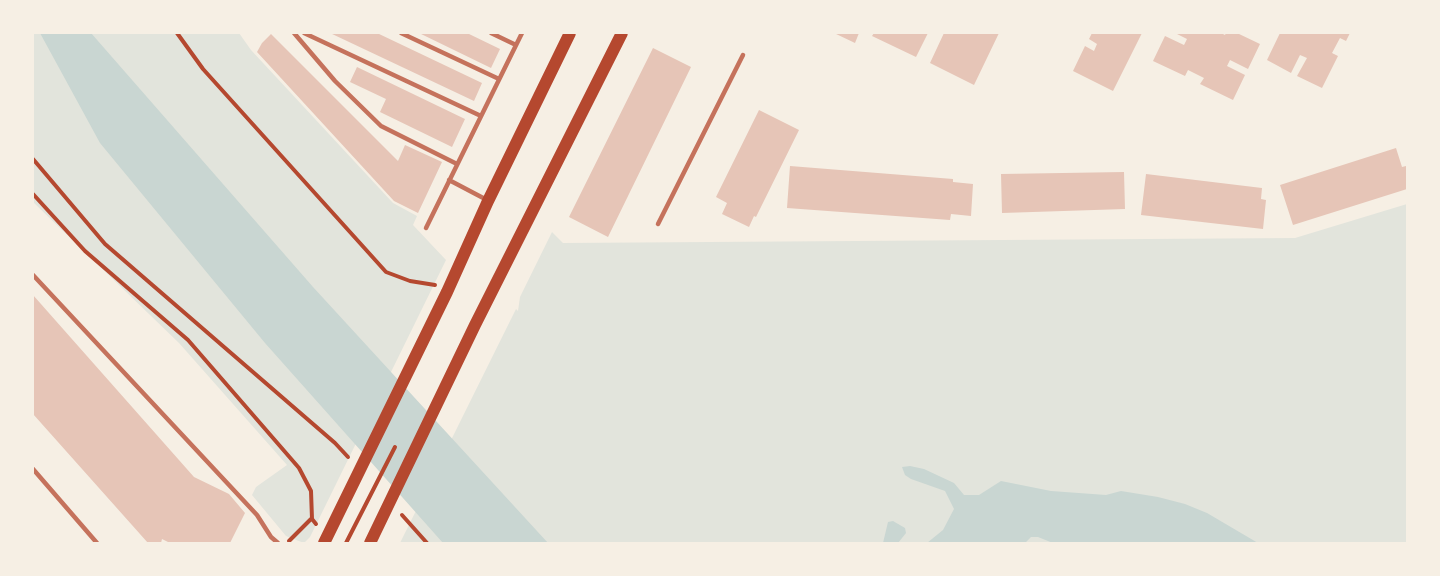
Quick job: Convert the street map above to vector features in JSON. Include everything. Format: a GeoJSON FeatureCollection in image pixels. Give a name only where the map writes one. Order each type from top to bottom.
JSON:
{"type":"FeatureCollection","features":[{"type":"Feature","properties":{"kind":"main road"},"geometry":{"type":"LineString","coordinates":[[324,543],[570,33]]}},
{"type":"Feature","properties":{"kind":"main road"},"geometry":{"type":"LineString","coordinates":[[370,543],[475,325],[622,33]]}},
{"type":"Feature","properties":{"kind":"lane"},"geometry":{"type":"LineString","coordinates":[[294,33],[335,81],[381,126],[457,164]]}},
{"type":"Feature","properties":{"kind":"lane"},"geometry":{"type":"LineString","coordinates":[[304,33],[481,116]]}},
{"type":"Feature","properties":{"kind":"lane"},"geometry":{"type":"LineString","coordinates":[[401,33],[499,79]]}},
{"type":"Feature","properties":{"kind":"lane"},"geometry":{"type":"LineString","coordinates":[[491,33],[516,45]]}},
{"type":"Feature","properties":{"kind":"lane"},"geometry":{"type":"LineString","coordinates":[[426,228],[522,33]]}},
{"type":"Feature","properties":{"kind":"lane"},"geometry":{"type":"LineString","coordinates":[[658,224],[743,55]]}},
{"type":"Feature","properties":{"kind":"lane"},"geometry":{"type":"LineString","coordinates":[[449,180],[488,201]]}},
{"type":"Feature","properties":{"kind":"lane"},"geometry":{"type":"LineString","coordinates":[[33,275],[257,515],[271,537],[278,543]]}},
{"type":"Feature","properties":{"kind":"lane"},"geometry":{"type":"LineString","coordinates":[[33,469],[96,543]]}},
{"type":"Feature","properties":{"kind":"lane"},"geometry":{"type":"LineString","coordinates":[[267,543],[271,537]]}},
{"type":"Feature","properties":{"kind":"path"},"geometry":{"type":"LineString","coordinates":[[177,33],[202,69],[386,272],[410,281],[435,285]]}},
{"type":"Feature","properties":{"kind":"path"},"geometry":{"type":"LineString","coordinates":[[33,159],[105,244],[335,443],[350,459]]}},
{"type":"Feature","properties":{"kind":"path"},"geometry":{"type":"LineString","coordinates":[[33,194],[85,251],[188,340],[299,468],[311,491],[312,518],[287,543]]}},
{"type":"Feature","properties":{"kind":"path"},"geometry":{"type":"LineString","coordinates":[[373,483],[380,491]]}},
{"type":"Feature","properties":{"kind":"path"},"geometry":{"type":"LineString","coordinates":[[395,507],[427,543]]}},
{"type":"Feature","properties":{"kind":"path"},"geometry":{"type":"LineString","coordinates":[[346,543],[353,529]]}},
{"type":"Feature","properties":{"kind":"shaded area"},"geometry":{"type":"Polygon","coordinates":[[[33,33],[239,33],[251,50],[393,203],[417,216],[413,225],[446,260],[310,537],[304,543],[286,536],[252,495],[256,487],[287,465],[179,343],[33,202],[33,33]]]}},
{"type":"Feature","properties":{"kind":"shaded area"},"geometry":{"type":"Polygon","coordinates":[[[40,33],[91,33],[313,287],[548,543],[443,543],[265,343],[100,143],[40,33]]]}},
{"type":"Feature","properties":{"kind":"shaded area"},"geometry":{"type":"Polygon","coordinates":[[[1407,204],[1407,543],[400,543],[516,309],[518,311],[520,297],[552,232],[563,243],[1295,238],[1407,204]]]}},
{"type":"Feature","properties":{"kind":"shaded area"},"geometry":{"type":"Polygon","coordinates":[[[902,467],[924,469],[954,483],[964,495],[979,495],[1001,481],[1051,491],[1106,495],[1121,491],[1158,497],[1207,513],[1258,543],[1053,543],[1038,537],[1031,537],[1025,543],[927,543],[943,530],[954,509],[945,491],[905,475],[902,467]]]}},
{"type":"Feature","properties":{"kind":"shaded area"},"geometry":{"type":"Polygon","coordinates":[[[893,521],[905,528],[906,533],[898,543],[883,543],[888,522],[893,521]]]}},
{"type":"Feature","properties":{"kind":"building"},"geometry":{"type":"Polygon","coordinates":[[[330,33],[377,33],[482,83],[474,101],[330,33]]]}},
{"type":"Feature","properties":{"kind":"building"},"geometry":{"type":"Polygon","coordinates":[[[419,33],[467,33],[500,49],[491,68],[419,33]]]}},
{"type":"Feature","properties":{"kind":"building"},"geometry":{"type":"Polygon","coordinates":[[[834,33],[859,33],[855,43],[834,33]]]}},
{"type":"Feature","properties":{"kind":"building"},"geometry":{"type":"Polygon","coordinates":[[[874,33],[928,33],[916,57],[872,36],[874,33]]]}},
{"type":"Feature","properties":{"kind":"building"},"geometry":{"type":"Polygon","coordinates":[[[944,33],[999,33],[974,85],[930,63],[944,33]]]}},
{"type":"Feature","properties":{"kind":"building"},"geometry":{"type":"Polygon","coordinates":[[[1092,33],[1142,33],[1113,91],[1073,71],[1085,46],[1094,51],[1097,44],[1089,39],[1092,33]]]}},
{"type":"Feature","properties":{"kind":"building"},"geometry":{"type":"Polygon","coordinates":[[[1175,33],[1221,33],[1225,35],[1226,33],[1237,33],[1260,44],[1248,69],[1230,60],[1227,66],[1245,75],[1233,100],[1200,84],[1204,78],[1188,70],[1185,76],[1153,61],[1165,36],[1184,45],[1187,39],[1175,33]]]}},
{"type":"Feature","properties":{"kind":"building"},"geometry":{"type":"Polygon","coordinates":[[[1280,33],[1350,33],[1346,41],[1340,38],[1332,53],[1338,56],[1322,88],[1297,76],[1307,58],[1300,55],[1291,73],[1267,60],[1280,33]]]}},
{"type":"Feature","properties":{"kind":"building"},"geometry":{"type":"Polygon","coordinates":[[[271,34],[398,161],[405,145],[442,162],[418,213],[394,201],[257,52],[271,34]]]}},
{"type":"Feature","properties":{"kind":"building"},"geometry":{"type":"Polygon","coordinates":[[[653,48],[691,67],[608,237],[569,217],[653,48]]]}},
{"type":"Feature","properties":{"kind":"building"},"geometry":{"type":"Polygon","coordinates":[[[357,67],[465,119],[452,147],[380,112],[386,99],[350,82],[357,67]]]}},
{"type":"Feature","properties":{"kind":"building"},"geometry":{"type":"Polygon","coordinates":[[[759,110],[799,130],[749,227],[722,214],[727,203],[716,197],[759,110]]]}},
{"type":"Feature","properties":{"kind":"building"},"geometry":{"type":"Polygon","coordinates":[[[1396,148],[1402,167],[1406,166],[1407,169],[1407,189],[1293,225],[1280,185],[1396,148]]]}},
{"type":"Feature","properties":{"kind":"building"},"geometry":{"type":"Polygon","coordinates":[[[790,166],[953,179],[953,182],[973,184],[971,216],[951,214],[950,220],[787,208],[790,166]]]}},
{"type":"Feature","properties":{"kind":"building"},"geometry":{"type":"Polygon","coordinates":[[[1124,172],[1125,209],[1002,213],[1001,174],[1124,172]]]}},
{"type":"Feature","properties":{"kind":"building"},"geometry":{"type":"Polygon","coordinates":[[[1146,174],[1262,188],[1261,199],[1266,200],[1263,229],[1141,215],[1146,174]]]}},
{"type":"Feature","properties":{"kind":"building"},"geometry":{"type":"Polygon","coordinates":[[[33,295],[194,477],[229,494],[245,513],[230,543],[170,543],[162,539],[161,543],[148,543],[33,414],[33,295]]]}}]}
